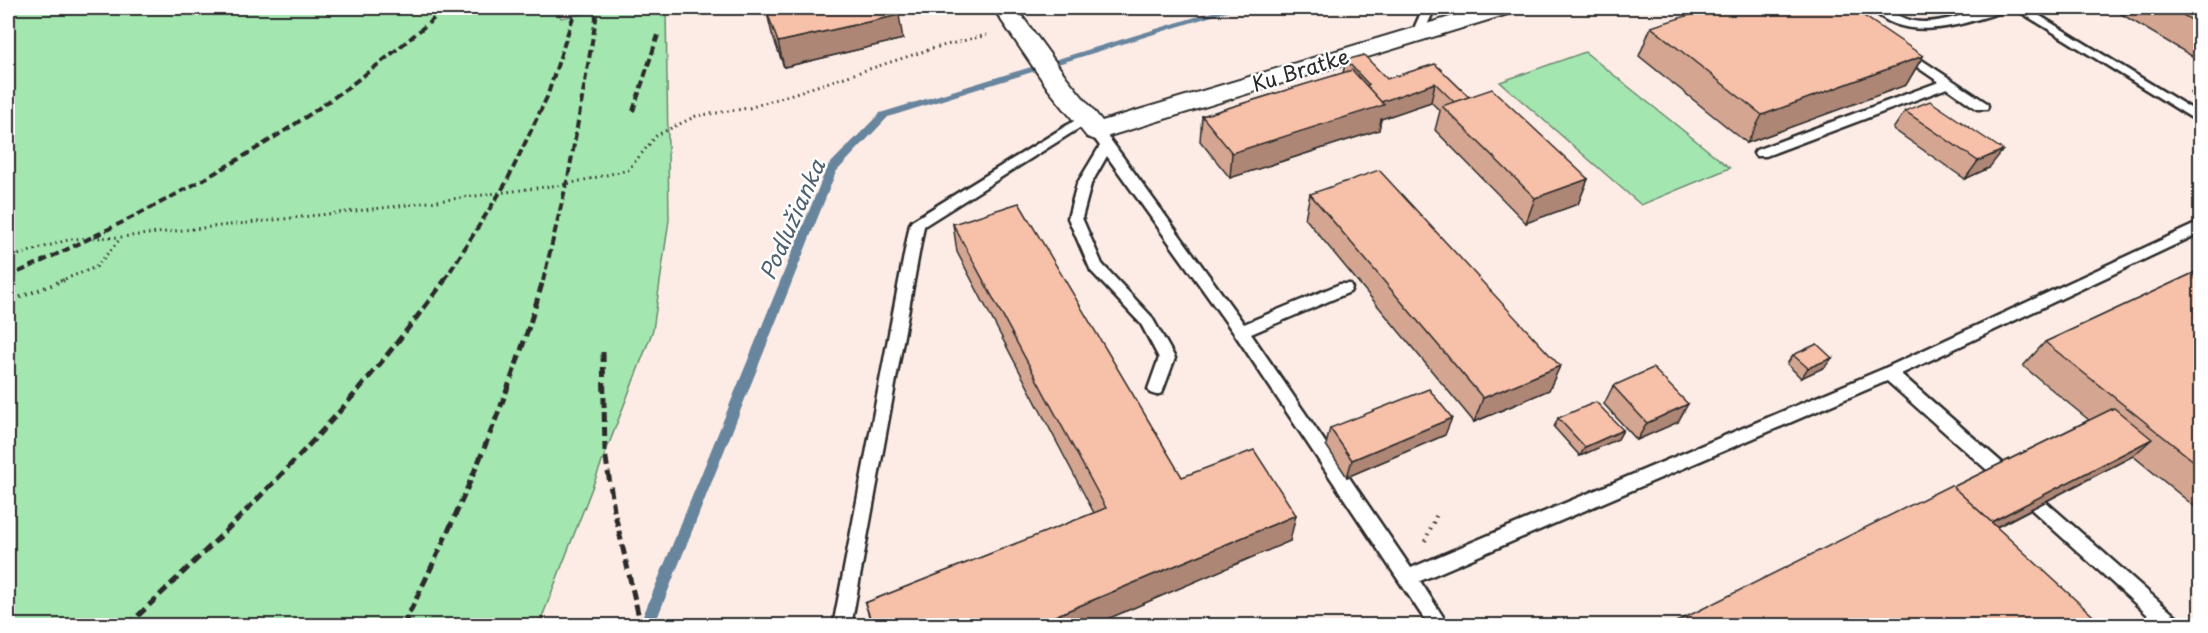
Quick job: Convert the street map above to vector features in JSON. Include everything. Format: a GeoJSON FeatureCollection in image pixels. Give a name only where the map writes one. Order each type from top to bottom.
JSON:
{"type":"FeatureCollection","features":[{"type":"Feature","properties":{"kind":"street","name":"Ku Bratke"},"geometry":{"type":"LineString","coordinates":[[1096,131],[1503,8]]}},
{"type":"Feature","properties":{"kind":"street"},"geometry":{"type":"LineString","coordinates":[[1018,27],[1058,84],[1096,131]]}},
{"type":"Feature","properties":{"kind":"lane"},"geometry":{"type":"LineString","coordinates":[[1418,33],[1429,8]]}},
{"type":"Feature","properties":{"kind":"lane"},"geometry":{"type":"LineString","coordinates":[[1683,27],[1704,21],[1687,8]]}},
{"type":"Feature","properties":{"kind":"lane"},"geometry":{"type":"LineString","coordinates":[[1877,8],[1898,21],[1932,25],[1964,20],[2004,8]]}},
{"type":"Feature","properties":{"kind":"lane"},"geometry":{"type":"LineString","coordinates":[[2020,8],[2200,119]]}},
{"type":"Feature","properties":{"kind":"lane"},"geometry":{"type":"LineString","coordinates":[[1893,45],[1982,106]]}},
{"type":"Feature","properties":{"kind":"lane"},"geometry":{"type":"LineString","coordinates":[[1761,153],[1948,83]]}},
{"type":"Feature","properties":{"kind":"lane"},"geometry":{"type":"LineString","coordinates":[[1096,131],[1241,332],[1440,626]]}},
{"type":"Feature","properties":{"kind":"lane"},"geometry":{"type":"LineString","coordinates":[[1096,131],[1075,218],[1096,267],[1146,320],[1167,358],[1156,389]]}},
{"type":"Feature","properties":{"kind":"lane"},"geometry":{"type":"LineString","coordinates":[[842,626],[917,224],[1096,131]]}},
{"type":"Feature","properties":{"kind":"lane"},"geometry":{"type":"LineString","coordinates":[[1408,578],[1889,373],[2200,227]]}},
{"type":"Feature","properties":{"kind":"lane"},"geometry":{"type":"LineString","coordinates":[[1241,332],[1345,288]]}},
{"type":"Feature","properties":{"kind":"lane"},"geometry":{"type":"LineString","coordinates":[[1889,373],[2002,473]]}},
{"type":"Feature","properties":{"kind":"lane"},"geometry":{"type":"LineString","coordinates":[[2038,505],[2174,626]]}},
{"type":"Feature","properties":{"kind":"path"},"geometry":{"type":"LineString","coordinates":[[8,258],[72,239],[121,237],[391,207],[567,184],[628,170],[657,135],[696,116],[749,108],[934,48],[1018,27]]}},
{"type":"Feature","properties":{"kind":"path"},"geometry":{"type":"LineString","coordinates":[[8,302],[96,267],[121,237]]}},
{"type":"Feature","properties":{"kind":"shaded area"},"geometry":{"type":"Polygon","coordinates":[[[666,8],[2200,8],[2200,625],[539,626],[653,330],[669,220],[666,8]]]}},
{"type":"Feature","properties":{"kind":"green space"},"geometry":{"type":"Polygon","coordinates":[[[8,8],[556,8],[561,18],[613,8],[666,8],[669,220],[653,330],[539,625],[8,625],[8,8]]]}},
{"type":"Feature","properties":{"kind":"green space"},"geometry":{"type":"Polygon","coordinates":[[[1585,52],[1730,168],[1641,205],[1500,82],[1585,52]]]}},
{"type":"Feature","properties":{"kind":"building"},"geometry":{"type":"Polygon","coordinates":[[[895,8],[899,15],[778,42],[766,9],[895,8]]]}},
{"type":"Feature","properties":{"kind":"building"},"geometry":{"type":"Polygon","coordinates":[[[1712,8],[1852,8],[1923,56],[1762,115],[1651,27],[1712,8]]]}},
{"type":"Feature","properties":{"kind":"building"},"geometry":{"type":"Polygon","coordinates":[[[2171,8],[2200,8],[2200,25],[2171,8]]]}},
{"type":"Feature","properties":{"kind":"building"},"geometry":{"type":"Polygon","coordinates":[[[1364,55],[1387,79],[1435,64],[1469,97],[1454,102],[1435,83],[1381,102],[1346,60],[1364,55]]]}},
{"type":"Feature","properties":{"kind":"building"},"geometry":{"type":"Polygon","coordinates":[[[1352,70],[1384,105],[1232,153],[1202,116],[1352,70]]]}},
{"type":"Feature","properties":{"kind":"building"},"geometry":{"type":"Polygon","coordinates":[[[1492,89],[1588,179],[1535,198],[1442,106],[1492,89]]]}},
{"type":"Feature","properties":{"kind":"building"},"geometry":{"type":"Polygon","coordinates":[[[1930,101],[2003,150],[1978,161],[1905,111],[1930,101]]]}},
{"type":"Feature","properties":{"kind":"building"},"geometry":{"type":"Polygon","coordinates":[[[1379,170],[1560,366],[1483,398],[1310,194],[1379,170]]]}},
{"type":"Feature","properties":{"kind":"building"},"geometry":{"type":"Polygon","coordinates":[[[1019,203],[1182,477],[1254,450],[1296,515],[1031,626],[873,626],[865,603],[1106,508],[953,224],[1019,203]]]}},
{"type":"Feature","properties":{"kind":"building"},"geometry":{"type":"Polygon","coordinates":[[[2200,270],[2200,466],[2045,342],[2200,270]]]}},
{"type":"Feature","properties":{"kind":"building"},"geometry":{"type":"Polygon","coordinates":[[[1817,344],[1832,358],[1808,368],[1793,355],[1817,344]]]}},
{"type":"Feature","properties":{"kind":"building"},"geometry":{"type":"Polygon","coordinates":[[[1653,368],[1688,404],[1647,423],[1613,386],[1653,368]]]}},
{"type":"Feature","properties":{"kind":"building"},"geometry":{"type":"Polygon","coordinates":[[[1429,389],[1452,418],[1352,460],[1330,428],[1429,389]]]}},
{"type":"Feature","properties":{"kind":"building"},"geometry":{"type":"Polygon","coordinates":[[[1596,402],[1623,430],[1585,447],[1558,418],[1596,402]]]}},
{"type":"Feature","properties":{"kind":"building"},"geometry":{"type":"Polygon","coordinates":[[[2114,408],[2152,439],[1991,522],[1953,487],[2114,408]]]}},
{"type":"Feature","properties":{"kind":"building"},"geometry":{"type":"Polygon","coordinates":[[[1951,485],[2104,626],[1668,626],[1951,485]]]}},
{"type":"Feature","properties":{"kind":"waterway","name":"Podlužianka"},"geometry":{"type":"LineString","coordinates":[[646,626],[831,170],[884,115],[1233,8]]}},
{"type":"Feature","properties":{"kind":"railway"},"geometry":{"type":"LineString","coordinates":[[8,277],[139,214],[266,142],[360,79],[446,8]]}},
{"type":"Feature","properties":{"kind":"railway"},"geometry":{"type":"LineString","coordinates":[[444,281],[506,183],[547,97],[576,8]]}},
{"type":"Feature","properties":{"kind":"railway"},"geometry":{"type":"LineString","coordinates":[[543,281],[569,173],[596,19],[595,8]]}},
{"type":"Feature","properties":{"kind":"railway"},"geometry":{"type":"LineString","coordinates":[[633,111],[659,32]]}},
{"type":"Feature","properties":{"kind":"railway"},"geometry":{"type":"LineString","coordinates":[[127,626],[231,526],[306,448],[375,370],[445,280]]}},
{"type":"Feature","properties":{"kind":"railway"},"geometry":{"type":"LineString","coordinates":[[403,626],[481,456],[515,369],[543,280]]}},
{"type":"Feature","properties":{"kind":"railway"},"geometry":{"type":"LineString","coordinates":[[603,352],[605,452],[614,510],[641,626]]}}]}
